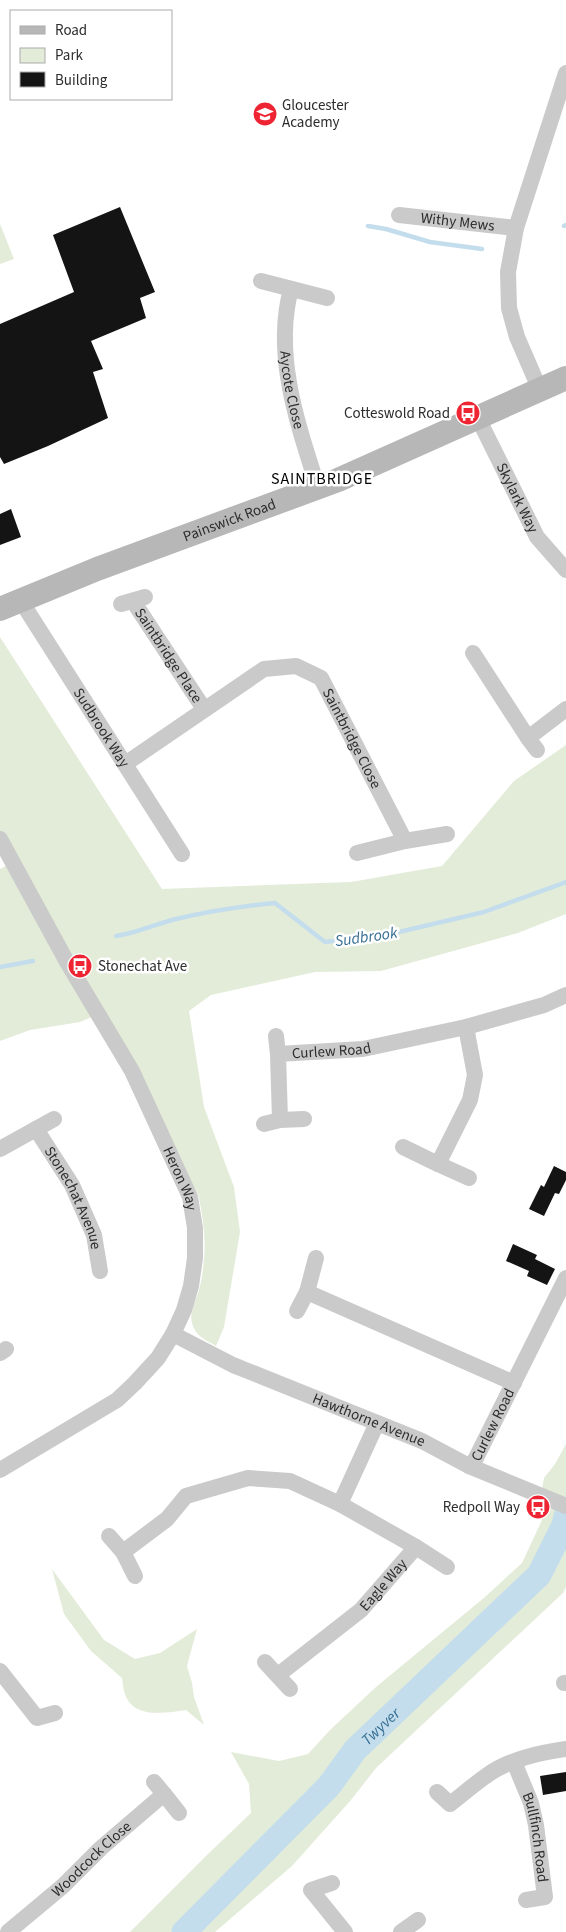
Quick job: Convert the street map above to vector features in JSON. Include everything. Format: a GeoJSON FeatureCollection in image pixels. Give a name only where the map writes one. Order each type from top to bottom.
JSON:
{"type":"FeatureCollection","features":[{"type":"Feature","properties":{"kind":"main road","name":"Painswick Road"},"geometry":{"type":"LineString","coordinates":[[10,605],[174,540],[318,488],[566,378]]}},
{"type":"Feature","properties":{"kind":"street"},"geometry":{"type":"LineString","coordinates":[[540,390],[517,337],[509,308],[507,278],[516,228],[561,108],[566,73]]}},
{"type":"Feature","properties":{"kind":"street","name":"Withy Mews"},"geometry":{"type":"LineString","coordinates":[[399,215],[516,228]]}},
{"type":"Feature","properties":{"kind":"street"},"geometry":{"type":"LineString","coordinates":[[262,281],[328,298]]}},
{"type":"Feature","properties":{"kind":"street","name":"Aycote Close"},"geometry":{"type":"LineString","coordinates":[[291,289],[285,326],[288,372],[298,424],[318,488]]}},
{"type":"Feature","properties":{"kind":"street","name":"Skylark Way"},"geometry":{"type":"LineString","coordinates":[[478,418],[537,537],[565,568]]}},
{"type":"Feature","properties":{"kind":"street","name":"Saintbridge Place"},"geometry":{"type":"LineString","coordinates":[[133,601],[204,710]]}},
{"type":"Feature","properties":{"kind":"street","name":"Sudbrook Way"},"geometry":{"type":"LineString","coordinates":[[10,605],[183,845]]}},
{"type":"Feature","properties":{"kind":"street"},"geometry":{"type":"LineString","coordinates":[[473,652],[532,744],[566,709]]}},
{"type":"Feature","properties":{"kind":"street","name":"Saintbridge Close"},"geometry":{"type":"LineString","coordinates":[[125,764],[264,669],[296,666],[320,678],[404,841]]}},
{"type":"Feature","properties":{"kind":"street"},"geometry":{"type":"LineString","coordinates":[[357,853],[404,841],[447,834]]}},
{"type":"Feature","properties":{"kind":"street","name":"Heron Way"},"geometry":{"type":"LineString","coordinates":[[0,839],[60,949],[132,1071],[190,1197],[195,1228],[195,1258],[191,1286],[184,1310],[173,1334],[158,1358],[117,1400],[0,1470]]}},
{"type":"Feature","properties":{"kind":"street","name":"Curlew Road"},"geometry":{"type":"LineString","coordinates":[[280,1120],[278,1054],[363,1049],[466,1027],[544,1005],[566,995]]}},
{"type":"Feature","properties":{"kind":"street"},"geometry":{"type":"LineString","coordinates":[[438,1164],[470,1100],[476,1075],[466,1027]]}},
{"type":"Feature","properties":{"kind":"street"},"geometry":{"type":"LineString","coordinates":[[276,1036],[278,1054]]}},
{"type":"Feature","properties":{"kind":"street","name":"Stonechat Avenue"},"geometry":{"type":"LineString","coordinates":[[0,1149],[54,1119]]}},
{"type":"Feature","properties":{"kind":"street"},"geometry":{"type":"LineString","coordinates":[[264,1124],[280,1120],[304,1119]]}},
{"type":"Feature","properties":{"kind":"street","name":"Stonechat Avenue"},"geometry":{"type":"LineString","coordinates":[[36,1129],[72,1185],[94,1235],[101,1272]]}},
{"type":"Feature","properties":{"kind":"street"},"geometry":{"type":"LineString","coordinates":[[403,1147],[469,1178]]}},
{"type":"Feature","properties":{"kind":"street"},"geometry":{"type":"LineString","coordinates":[[297,1311],[307,1292],[316,1258]]}},
{"type":"Feature","properties":{"kind":"street","name":"Curlew Road"},"geometry":{"type":"LineString","coordinates":[[469,1466],[475,1460],[566,1278]]}},
{"type":"Feature","properties":{"kind":"street","name":"Curlew Road"},"geometry":{"type":"LineString","coordinates":[[307,1292],[514,1384]]}},
{"type":"Feature","properties":{"kind":"street","name":"Hawthorne Avenue"},"geometry":{"type":"LineString","coordinates":[[173,1334],[233,1365],[422,1442],[469,1466],[566,1506]]}},
{"type":"Feature","properties":{"kind":"street"},"geometry":{"type":"LineString","coordinates":[[340,1504],[376,1423]]}},
{"type":"Feature","properties":{"kind":"street","name":"Eagle Way"},"geometry":{"type":"LineString","coordinates":[[123,1552],[167,1520],[186,1496],[248,1478],[290,1481],[340,1504],[416,1547],[361,1610],[278,1675]]}},
{"type":"Feature","properties":{"kind":"street"},"geometry":{"type":"LineString","coordinates":[[109,1536],[123,1552],[135,1576]]}},
{"type":"Feature","properties":{"kind":"street"},"geometry":{"type":"LineString","coordinates":[[416,1547],[447,1567]]}},
{"type":"Feature","properties":{"kind":"street"},"geometry":{"type":"LineString","coordinates":[[265,1662],[290,1689]]}},
{"type":"Feature","properties":{"kind":"street"},"geometry":{"type":"LineString","coordinates":[[0,1671],[37,1718],[55,1713]]}},
{"type":"Feature","properties":{"kind":"street"},"geometry":{"type":"LineString","coordinates":[[437,1792],[450,1804],[488,1774],[514,1762],[566,1749]]}},
{"type":"Feature","properties":{"kind":"street","name":"Bullfinch Road"},"geometry":{"type":"LineString","coordinates":[[514,1762],[536,1824],[545,1897],[526,1900]]}},
{"type":"Feature","properties":{"kind":"street","name":"Woodcock Close"},"geometry":{"type":"LineString","coordinates":[[8,1932],[63,1886],[159,1788],[179,1813]]}},
{"type":"Feature","properties":{"kind":"street"},"geometry":{"type":"LineString","coordinates":[[332,1883],[311,1890],[345,1932]]}},
{"type":"Feature","properties":{"kind":"street"},"geometry":{"type":"LineString","coordinates":[[403,1931],[418,1920]]}},
{"type":"Feature","properties":{"kind":"green space"},"geometry":{"type":"Polygon","coordinates":[[[0,224],[14,259],[0,264],[0,224]]]}},
{"type":"Feature","properties":{"kind":"green space"},"geometry":{"type":"Polygon","coordinates":[[[0,637],[162,889],[351,882],[442,866],[514,781],[566,745],[566,914],[518,933],[381,971],[315,972],[211,995],[189,1011],[204,1107],[234,1187],[240,1232],[224,1327],[216,1346],[198,1334],[193,1327],[191,1319],[201,1282],[205,1251],[204,1226],[198,1194],[97,1015],[80,1022],[30,1030],[0,1041],[0,869],[11,863],[0,844],[0,637]]]}},
{"type":"Feature","properties":{"kind":"green space"},"geometry":{"type":"Polygon","coordinates":[[[566,1444],[566,1587],[563,1593],[376,1768],[351,1800],[292,1866],[215,1932],[130,1932],[251,1813],[249,1784],[231,1752],[279,1761],[308,1754],[330,1730],[376,1687],[485,1597],[522,1563],[542,1520],[533,1491],[541,1494],[544,1478],[555,1464],[566,1444]]]}},
{"type":"Feature","properties":{"kind":"green space"},"geometry":{"type":"Polygon","coordinates":[[[52,1569],[104,1640],[135,1659],[160,1653],[197,1629],[187,1666],[194,1697],[204,1725],[186,1710],[151,1713],[142,1711],[129,1702],[124,1692],[122,1678],[91,1651],[64,1614],[52,1569]]]}},
{"type":"Feature","properties":{"kind":"building"},"geometry":{"type":"Polygon","coordinates":[[[120,207],[155,292],[140,298],[146,318],[91,341],[103,369],[93,372],[108,418],[4,464],[0,457],[0,324],[74,292],[53,235],[120,207]]]}},
{"type":"Feature","properties":{"kind":"building"},"geometry":{"type":"Polygon","coordinates":[[[11,509],[21,537],[0,545],[0,514],[11,509]]]}},
{"type":"Feature","properties":{"kind":"building"},"geometry":{"type":"Polygon","coordinates":[[[554,1166],[566,1172],[566,1180],[559,1194],[555,1193],[544,1216],[529,1209],[541,1185],[544,1187],[554,1166]]]}},
{"type":"Feature","properties":{"kind":"building"},"geometry":{"type":"Polygon","coordinates":[[[513,1244],[537,1255],[535,1259],[555,1269],[547,1285],[527,1276],[529,1271],[506,1261],[513,1244]]]}},
{"type":"Feature","properties":{"kind":"building"},"geometry":{"type":"Polygon","coordinates":[[[566,1772],[566,1791],[543,1795],[540,1776],[566,1772]]]}},
{"type":"Feature","properties":{"kind":"waterway"},"geometry":{"type":"LineString","coordinates":[[368,226],[386,229],[430,242],[482,249]]}},
{"type":"Feature","properties":{"kind":"waterway","name":"Sudbrook"},"geometry":{"type":"LineString","coordinates":[[116,936],[201,914],[275,903],[325,942],[386,935],[484,912],[566,882]]}},
{"type":"Feature","properties":{"kind":"waterway","name":"Sudbrook"},"geometry":{"type":"LineString","coordinates":[[0,967],[33,961]]}},
{"type":"Feature","properties":{"kind":"waterway","name":"Twyver"},"geometry":{"type":"LineString","coordinates":[[184,1932],[329,1786],[355,1750],[539,1575],[564,1525],[566,1516]]}},
{"type":"Feature","properties":{"kind":"place","name":"Gloucester Academy"},"geometry":{"type":"Point","coordinates":[265,114]}},
{"type":"Feature","properties":{"kind":"place","name":"Cotteswold Road"},"geometry":{"type":"Point","coordinates":[468,413]}},
{"type":"Feature","properties":{"kind":"place","name":"Stonechat Ave"},"geometry":{"type":"Point","coordinates":[80,966]}},
{"type":"Feature","properties":{"kind":"place","name":"Redpoll Way"},"geometry":{"type":"Point","coordinates":[538,1507]}},
{"type":"Feature","properties":{"kind":"district","name":"SAINTBRIDGE"},"geometry":{"type":"Point","coordinates":[322,478]}}]}
